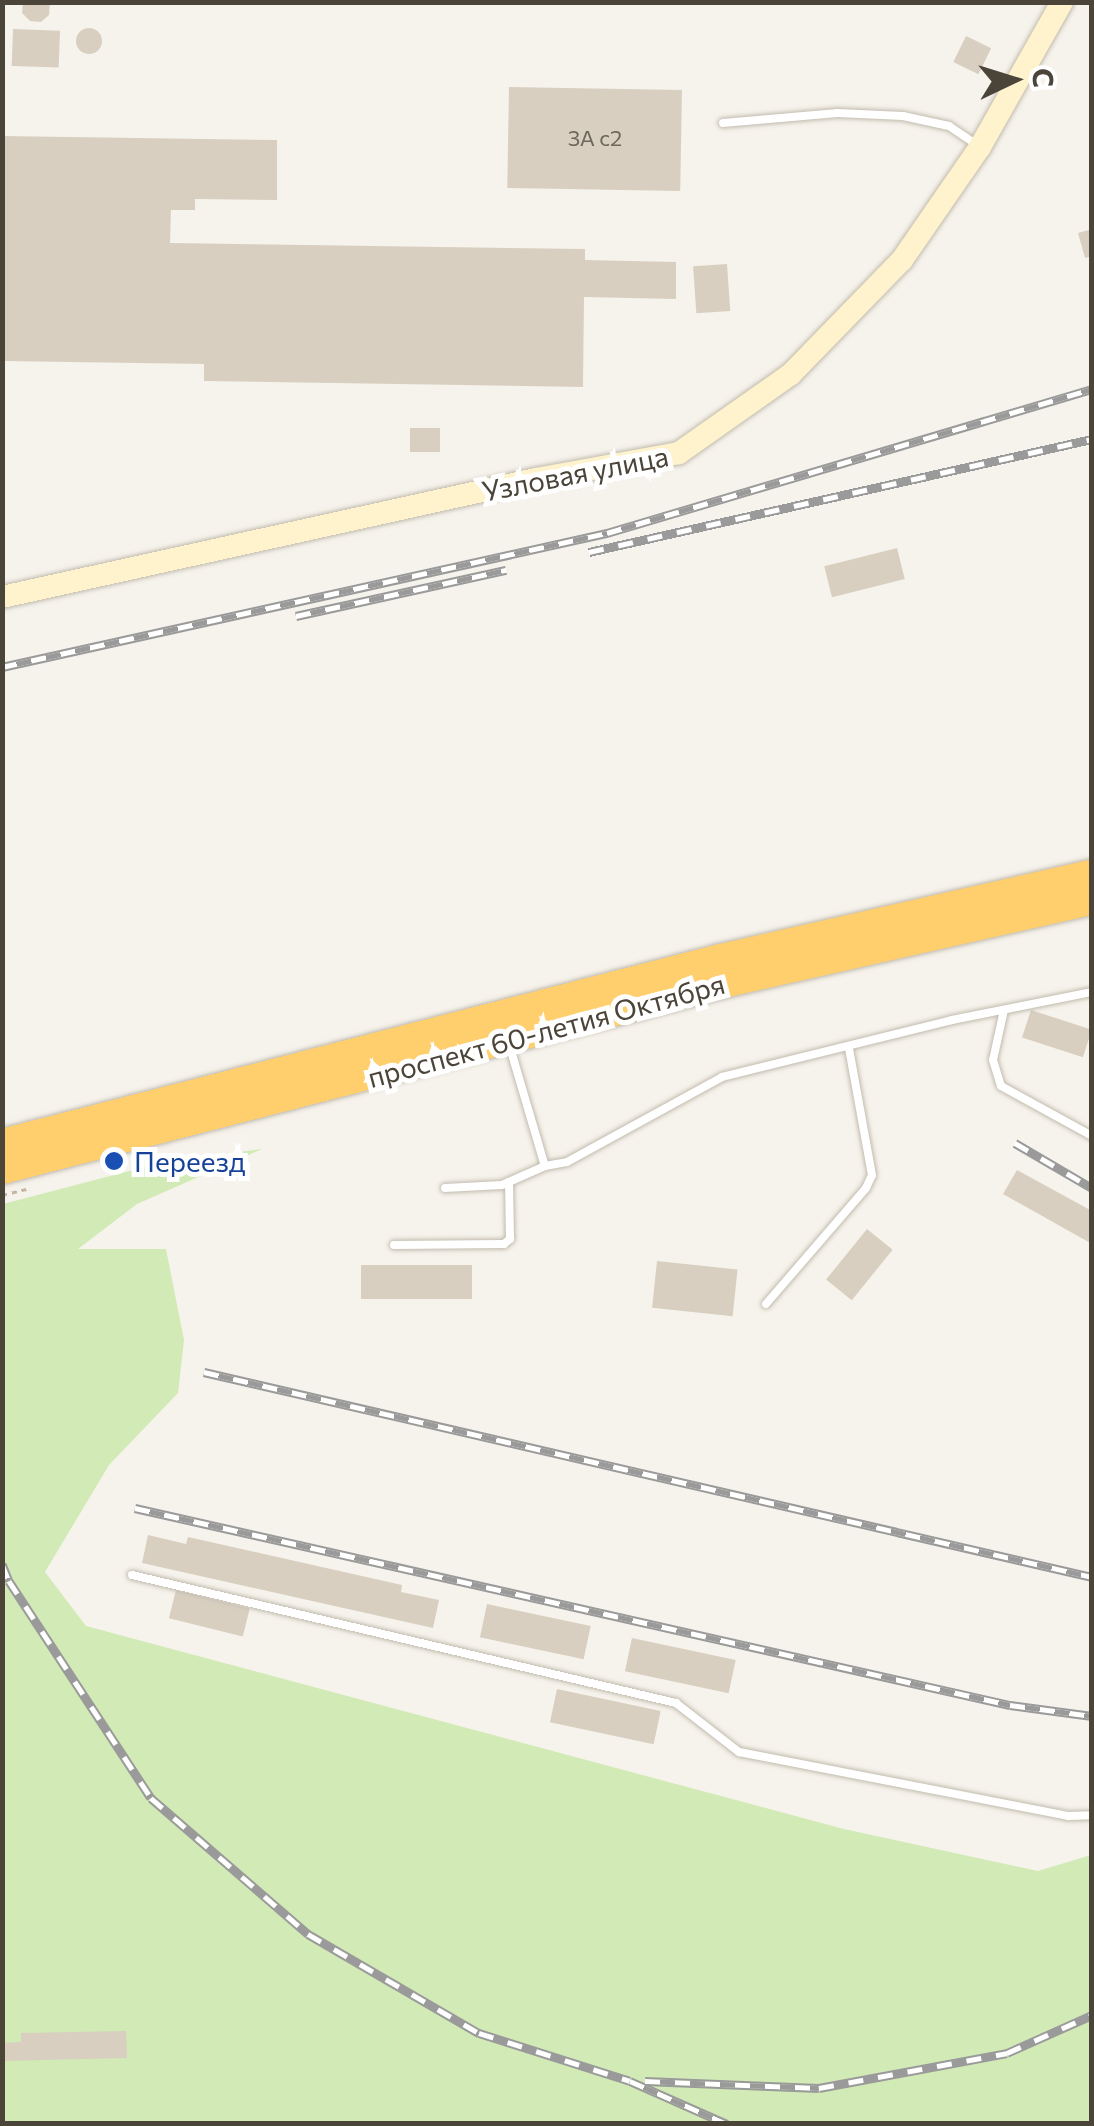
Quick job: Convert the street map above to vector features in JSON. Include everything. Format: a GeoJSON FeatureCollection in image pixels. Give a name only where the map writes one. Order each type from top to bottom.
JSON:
{"type":"FeatureCollection","features":[{"type":"Feature","properties":{"kind":"highway","name":"проспект 60-летия Октября"},"geometry":{"type":"LineString","coordinates":[[2,1170],[505,1028],[721,958],[1092,874]]}},
{"type":"Feature","properties":{"kind":"highway","name":"проспект 60-летия Октября"},"geometry":{"type":"LineString","coordinates":[[2,1144],[505,1028],[727,983],[1092,900]]}},
{"type":"Feature","properties":{"kind":"street","name":"Узловая улица"},"geometry":{"type":"LineString","coordinates":[[2,597],[536,479],[679,453],[791,374],[902,260],[980,147],[1062,2]]}},
{"type":"Feature","properties":{"kind":"lane"},"geometry":{"type":"LineString","coordinates":[[722,123],[838,113],[904,116],[949,126],[980,147]]}},
{"type":"Feature","properties":{"kind":"lane"},"geometry":{"type":"LineString","coordinates":[[445,1188],[483,1188],[568,1162],[722,1077],[1092,992]]}},
{"type":"Feature","properties":{"kind":"lane"},"geometry":{"type":"LineString","coordinates":[[1004,1010],[993,1060],[1001,1086],[1092,1136]]}},
{"type":"Feature","properties":{"kind":"lane"},"geometry":{"type":"LineString","coordinates":[[505,1028],[545,1166]]}},
{"type":"Feature","properties":{"kind":"lane"},"geometry":{"type":"LineString","coordinates":[[766,1304],[866,1188],[872,1175],[848,1049]]}},
{"type":"Feature","properties":{"kind":"lane"},"geometry":{"type":"LineString","coordinates":[[394,1245],[504,1244],[510,1238],[509,1182]]}},
{"type":"Feature","properties":{"kind":"lane"},"geometry":{"type":"LineString","coordinates":[[132,1575],[676,1703],[739,1752],[1068,1816],[1092,1816]]}},
{"type":"Feature","properties":{"kind":"path"},"geometry":{"type":"LineString","coordinates":[[2,1195],[31,1188]]}},
{"type":"Feature","properties":{"kind":"green space"},"geometry":{"type":"Polygon","coordinates":[[[262,1149],[137,1204],[78,1249],[166,1249],[184,1340],[178,1393],[109,1465],[45,1572],[86,1626],[844,1829],[1038,1871],[1091,1855],[1091,2123],[3,2124],[3,1204],[160,1163],[262,1149]]]}},
{"type":"Feature","properties":{"kind":"building"},"geometry":{"type":"Polygon","coordinates":[[[23,2],[50,2],[49,15],[41,22],[30,21],[22,13],[23,2]]]}},
{"type":"Feature","properties":{"kind":"building"},"geometry":{"type":"Polygon","coordinates":[[[89,28],[98,32],[102,41],[98,50],[89,54],[80,50],[76,41],[80,32],[89,28]]]}},
{"type":"Feature","properties":{"kind":"building"},"geometry":{"type":"Polygon","coordinates":[[[13,29],[60,31],[59,68],[12,66],[13,29]]]}},
{"type":"Feature","properties":{"kind":"building"},"geometry":{"type":"Polygon","coordinates":[[[966,36],[991,48],[978,74],[953,62],[966,36]]]}},
{"type":"Feature","properties":{"kind":"building"},"geometry":{"type":"Polygon","coordinates":[[[509,87],[682,90],[680,191],[507,188],[509,87]]]}},
{"type":"Feature","properties":{"kind":"building"},"geometry":{"type":"Polygon","coordinates":[[[2,136],[277,140],[277,200],[195,199],[195,210],[171,210],[170,243],[585,249],[585,260],[676,262],[676,299],[584,297],[583,387],[204,381],[204,364],[2,361],[2,136]]]}},
{"type":"Feature","properties":{"kind":"building"},"geometry":{"type":"Polygon","coordinates":[[[1092,229],[1092,256],[1085,258],[1078,233],[1092,229]]]}},
{"type":"Feature","properties":{"kind":"building"},"geometry":{"type":"Polygon","coordinates":[[[727,264],[730,311],[696,313],[693,266],[727,264]]]}},
{"type":"Feature","properties":{"kind":"building"},"geometry":{"type":"Polygon","coordinates":[[[410,428],[440,428],[440,452],[410,452],[410,428]]]}},
{"type":"Feature","properties":{"kind":"building"},"geometry":{"type":"Polygon","coordinates":[[[897,548],[905,579],[832,597],[824,566],[897,548]]]}},
{"type":"Feature","properties":{"kind":"building"},"geometry":{"type":"Polygon","coordinates":[[[1031,1010],[1092,1030],[1083,1057],[1022,1038],[1031,1010]]]}},
{"type":"Feature","properties":{"kind":"building"},"geometry":{"type":"Polygon","coordinates":[[[1017,1170],[1092,1211],[1092,1244],[1003,1194],[1017,1170]]]}},
{"type":"Feature","properties":{"kind":"building"},"geometry":{"type":"Polygon","coordinates":[[[867,1229],[893,1250],[852,1300],[826,1280],[867,1229]]]}},
{"type":"Feature","properties":{"kind":"building"},"geometry":{"type":"Polygon","coordinates":[[[657,1261],[738,1269],[733,1316],[652,1308],[657,1261]]]}},
{"type":"Feature","properties":{"kind":"building"},"geometry":{"type":"Polygon","coordinates":[[[361,1265],[472,1265],[472,1299],[361,1299],[361,1265]]]}},
{"type":"Feature","properties":{"kind":"building"},"geometry":{"type":"Polygon","coordinates":[[[148,1535],[186,1544],[188,1537],[402,1585],[401,1592],[439,1600],[433,1628],[142,1563],[148,1535]]]}},
{"type":"Feature","properties":{"kind":"building"},"geometry":{"type":"Polygon","coordinates":[[[176,1590],[250,1608],[243,1637],[169,1618],[176,1590]]]}},
{"type":"Feature","properties":{"kind":"building"},"geometry":{"type":"Polygon","coordinates":[[[487,1604],[591,1626],[584,1659],[480,1637],[487,1604]]]}},
{"type":"Feature","properties":{"kind":"building"},"geometry":{"type":"Polygon","coordinates":[[[632,1638],[736,1660],[729,1693],[625,1671],[632,1638]]]}},
{"type":"Feature","properties":{"kind":"building"},"geometry":{"type":"Polygon","coordinates":[[[557,1689],[661,1711],[654,1744],[550,1722],[557,1689]]]}},
{"type":"Feature","properties":{"kind":"building"},"geometry":{"type":"Polygon","coordinates":[[[126,2031],[127,2058],[2,2061],[2,2043],[21,2042],[21,2033],[126,2031]]]}},
{"type":"Feature","properties":{"kind":"railway"},"geometry":{"type":"LineString","coordinates":[[2,667],[607,533],[1092,389]]}},
{"type":"Feature","properties":{"kind":"railway"},"geometry":{"type":"LineString","coordinates":[[589,552],[1092,439]]}},
{"type":"Feature","properties":{"kind":"railway"},"geometry":{"type":"LineString","coordinates":[[296,616],[506,570]]}},
{"type":"Feature","properties":{"kind":"railway"},"geometry":{"type":"LineString","coordinates":[[1015,1143],[1092,1188]]}},
{"type":"Feature","properties":{"kind":"railway"},"geometry":{"type":"LineString","coordinates":[[204,1372],[1092,1577]]}},
{"type":"Feature","properties":{"kind":"railway"},"geometry":{"type":"LineString","coordinates":[[135,1508],[1010,1705],[1092,1716]]}},
{"type":"Feature","properties":{"kind":"railway"},"geometry":{"type":"LineString","coordinates":[[2,1564],[9,1581],[151,1798],[308,1934],[479,2033],[630,2081],[727,2124]]}},
{"type":"Feature","properties":{"kind":"railway"},"geometry":{"type":"LineString","coordinates":[[645,2081],[819,2088],[1007,2053],[1092,2015]]}},
{"type":"Feature","properties":{"kind":"place","name":"Переезд"},"geometry":{"type":"Point","coordinates":[114,1161]}}]}
